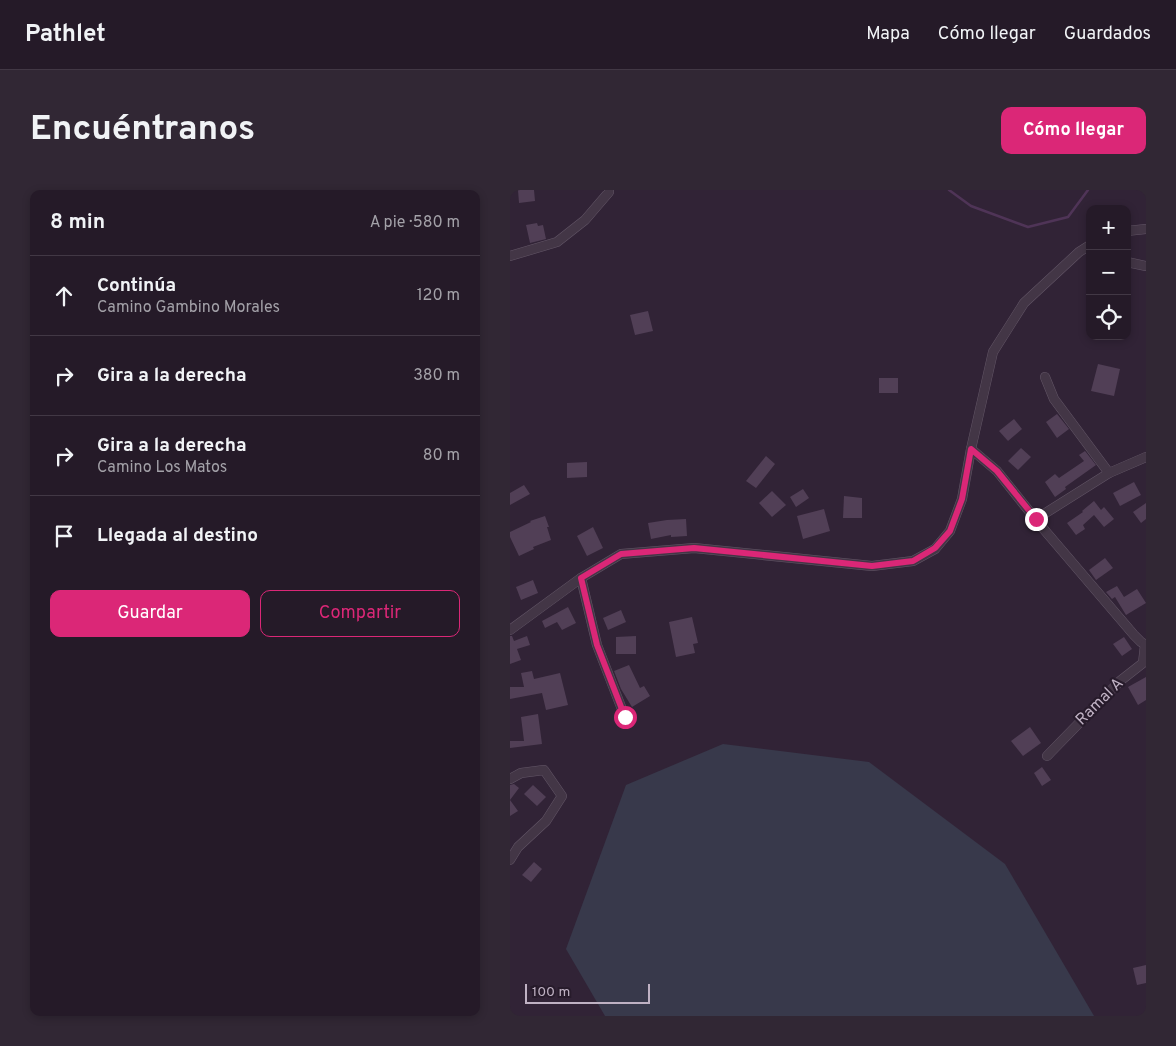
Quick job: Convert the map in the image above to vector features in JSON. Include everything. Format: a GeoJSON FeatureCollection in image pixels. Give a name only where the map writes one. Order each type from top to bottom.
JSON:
{"type":"FeatureCollection","features":[{"type":"Feature","properties":{"kind":"street"},"geometry":{"type":"LineString","coordinates":[[510,256],[557,242],[585,220],[609,190]]}},
{"type":"Feature","properties":{"kind":"street"},"geometry":{"type":"LineString","coordinates":[[1131,231],[1146,229]]}},
{"type":"Feature","properties":{"kind":"street"},"geometry":{"type":"LineString","coordinates":[[510,630],[581,578],[621,554],[694,548],[872,566],[913,561],[935,548],[950,531],[962,499],[971,449],[993,352],[1024,303],[1086,248]]}},
{"type":"Feature","properties":{"kind":"street"},"geometry":{"type":"LineString","coordinates":[[1079,252],[1086,253]]}},
{"type":"Feature","properties":{"kind":"street"},"geometry":{"type":"LineString","coordinates":[[1131,263],[1146,266]]}},
{"type":"Feature","properties":{"kind":"street"},"geometry":{"type":"LineString","coordinates":[[1045,376],[1054,399],[1109,473]]}},
{"type":"Feature","properties":{"kind":"street"},"geometry":{"type":"LineString","coordinates":[[971,449],[997,471],[1036,519],[1145,643]]}},
{"type":"Feature","properties":{"kind":"street"},"geometry":{"type":"LineString","coordinates":[[1036,519],[1109,473],[1146,457]]}},
{"type":"Feature","properties":{"kind":"street"},"geometry":{"type":"LineString","coordinates":[[581,578],[597,645],[625,717]]}},
{"type":"Feature","properties":{"kind":"street","name":"Ramal A"},"geometry":{"type":"LineString","coordinates":[[1047,756],[1120,681],[1144,665],[1145,643]]}},
{"type":"Feature","properties":{"kind":"street"},"geometry":{"type":"LineString","coordinates":[[510,779],[521,773],[544,770],[562,796],[546,820],[518,847],[510,860]]}},
{"type":"Feature","properties":{"kind":"shaded area"},"geometry":{"type":"Polygon","coordinates":[[[723,744],[869,762],[1005,864],[1094,1016],[605,1016],[566,949],[626,785],[723,744]]]}},
{"type":"Feature","properties":{"kind":"building"},"geometry":{"type":"Polygon","coordinates":[[[518,190],[534,190],[535,201],[519,203],[518,190]]]}},
{"type":"Feature","properties":{"kind":"building"},"geometry":{"type":"Polygon","coordinates":[[[537,223],[538,226],[543,225],[546,239],[530,243],[526,225],[537,223]]]}},
{"type":"Feature","properties":{"kind":"building"},"geometry":{"type":"Polygon","coordinates":[[[648,311],[653,331],[635,335],[630,315],[648,311]]]}},
{"type":"Feature","properties":{"kind":"building"},"geometry":{"type":"Polygon","coordinates":[[[1098,364],[1120,369],[1114,396],[1091,391],[1098,364]]]}},
{"type":"Feature","properties":{"kind":"building"},"geometry":{"type":"Polygon","coordinates":[[[879,378],[898,378],[898,393],[879,393],[879,378]]]}},
{"type":"Feature","properties":{"kind":"building"},"geometry":{"type":"Polygon","coordinates":[[[1057,414],[1069,429],[1057,438],[1046,422],[1057,414]]]}},
{"type":"Feature","properties":{"kind":"building"},"geometry":{"type":"Polygon","coordinates":[[[1014,419],[1022,429],[1008,441],[999,431],[1014,419]]]}},
{"type":"Feature","properties":{"kind":"building"},"geometry":{"type":"Polygon","coordinates":[[[1021,448],[1031,457],[1018,470],[1008,461],[1021,448]]]}},
{"type":"Feature","properties":{"kind":"building"},"geometry":{"type":"Polygon","coordinates":[[[1085,451],[1096,465],[1065,487],[1066,489],[1055,497],[1045,482],[1055,474],[1059,478],[1084,461],[1079,455],[1085,451]]]}},
{"type":"Feature","properties":{"kind":"building"},"geometry":{"type":"Polygon","coordinates":[[[766,456],[775,464],[756,488],[746,481],[766,456]]]}},
{"type":"Feature","properties":{"kind":"building"},"geometry":{"type":"Polygon","coordinates":[[[587,462],[587,477],[567,478],[567,463],[587,462]]]}},
{"type":"Feature","properties":{"kind":"building"},"geometry":{"type":"Polygon","coordinates":[[[1134,482],[1141,495],[1120,506],[1113,493],[1134,482]]]}},
{"type":"Feature","properties":{"kind":"building"},"geometry":{"type":"Polygon","coordinates":[[[524,485],[530,494],[510,505],[510,493],[524,485]]]}},
{"type":"Feature","properties":{"kind":"building"},"geometry":{"type":"Polygon","coordinates":[[[803,489],[809,498],[796,507],[790,497],[803,489]]]}},
{"type":"Feature","properties":{"kind":"building"},"geometry":{"type":"Polygon","coordinates":[[[772,491],[786,505],[772,517],[759,503],[772,491]]]}},
{"type":"Feature","properties":{"kind":"building"},"geometry":{"type":"Polygon","coordinates":[[[844,496],[862,498],[862,518],[843,518],[844,496]]]}},
{"type":"Feature","properties":{"kind":"building"},"geometry":{"type":"Polygon","coordinates":[[[1094,501],[1101,510],[1104,507],[1114,519],[1104,527],[1094,515],[1083,525],[1085,529],[1076,535],[1067,523],[1083,512],[1094,501]]]}},
{"type":"Feature","properties":{"kind":"building"},"geometry":{"type":"Polygon","coordinates":[[[1146,503],[1146,519],[1141,523],[1133,512],[1146,503]]]}},
{"type":"Feature","properties":{"kind":"building"},"geometry":{"type":"Polygon","coordinates":[[[824,509],[830,531],[803,539],[797,516],[824,509]]]}},
{"type":"Feature","properties":{"kind":"building"},"geometry":{"type":"Polygon","coordinates":[[[545,516],[551,540],[533,547],[534,549],[519,556],[510,537],[510,532],[530,521],[545,516]]]}},
{"type":"Feature","properties":{"kind":"building"},"geometry":{"type":"Polygon","coordinates":[[[686,519],[687,536],[671,537],[671,535],[651,539],[648,523],[686,519]]]}},
{"type":"Feature","properties":{"kind":"building"},"geometry":{"type":"Polygon","coordinates":[[[593,527],[603,548],[587,556],[577,536],[593,527]]]}},
{"type":"Feature","properties":{"kind":"building"},"geometry":{"type":"Polygon","coordinates":[[[1105,558],[1113,568],[1096,580],[1089,570],[1105,558]]]}},
{"type":"Feature","properties":{"kind":"building"},"geometry":{"type":"Polygon","coordinates":[[[533,580],[538,593],[521,600],[516,587],[533,580]]]}},
{"type":"Feature","properties":{"kind":"building"},"geometry":{"type":"Polygon","coordinates":[[[1117,586],[1124,597],[1137,589],[1146,603],[1126,615],[1115,597],[1112,599],[1106,592],[1117,586]]]}},
{"type":"Feature","properties":{"kind":"building"},"geometry":{"type":"Polygon","coordinates":[[[568,607],[576,623],[562,630],[557,622],[545,628],[542,621],[568,607]]]}},
{"type":"Feature","properties":{"kind":"building"},"geometry":{"type":"Polygon","coordinates":[[[621,610],[626,622],[608,630],[603,618],[621,610]]]}},
{"type":"Feature","properties":{"kind":"building"},"geometry":{"type":"Polygon","coordinates":[[[692,617],[698,643],[693,644],[695,653],[676,657],[669,622],[692,617]]]}},
{"type":"Feature","properties":{"kind":"building"},"geometry":{"type":"Polygon","coordinates":[[[510,636],[512,636],[514,641],[527,636],[530,645],[517,649],[521,660],[510,664],[510,636]]]}},
{"type":"Feature","properties":{"kind":"building"},"geometry":{"type":"Polygon","coordinates":[[[636,636],[636,654],[616,654],[616,637],[636,636]]]}},
{"type":"Feature","properties":{"kind":"building"},"geometry":{"type":"Polygon","coordinates":[[[1124,637],[1132,649],[1122,656],[1113,644],[1124,637]]]}},
{"type":"Feature","properties":{"kind":"building"},"geometry":{"type":"Polygon","coordinates":[[[629,665],[640,688],[644,686],[650,696],[632,707],[621,689],[614,671],[629,665]]]}},
{"type":"Feature","properties":{"kind":"building"},"geometry":{"type":"Polygon","coordinates":[[[532,671],[534,679],[560,673],[568,705],[546,710],[542,693],[510,699],[510,687],[524,687],[521,673],[532,671]]]}},
{"type":"Feature","properties":{"kind":"building"},"geometry":{"type":"Polygon","coordinates":[[[1146,677],[1146,700],[1138,705],[1128,687],[1146,677]]]}},
{"type":"Feature","properties":{"kind":"building"},"geometry":{"type":"Polygon","coordinates":[[[538,714],[542,744],[510,748],[510,741],[524,741],[521,717],[538,714]]]}},
{"type":"Feature","properties":{"kind":"building"},"geometry":{"type":"Polygon","coordinates":[[[1030,727],[1041,743],[1023,756],[1011,741],[1030,727]]]}},
{"type":"Feature","properties":{"kind":"building"},"geometry":{"type":"Polygon","coordinates":[[[1042,767],[1051,780],[1042,786],[1034,773],[1042,767]]]}},
{"type":"Feature","properties":{"kind":"building"},"geometry":{"type":"Polygon","coordinates":[[[514,784],[519,788],[510,800],[510,785],[514,784]]]}},
{"type":"Feature","properties":{"kind":"building"},"geometry":{"type":"Polygon","coordinates":[[[533,785],[546,797],[537,806],[524,794],[533,785]]]}},
{"type":"Feature","properties":{"kind":"building"},"geometry":{"type":"Polygon","coordinates":[[[510,800],[518,811],[510,816],[510,800]]]}},
{"type":"Feature","properties":{"kind":"building"},"geometry":{"type":"Polygon","coordinates":[[[534,862],[542,869],[531,882],[522,875],[534,862]]]}},
{"type":"Feature","properties":{"kind":"building"},"geometry":{"type":"Polygon","coordinates":[[[1146,965],[1146,983],[1137,985],[1133,968],[1146,965]]]}},
{"type":"Feature","properties":{"kind":"waterway"},"geometry":{"type":"LineString","coordinates":[[949,190],[971,206],[1028,227],[1068,217],[1088,190]]}},
{"type":"Feature","properties":{"kind":"route"},"geometry":{"type":"LineString","coordinates":[[625,717],[597,645],[581,578],[621,554],[694,548],[872,566],[913,561],[935,548],[950,531],[962,499],[971,449],[997,471],[1036,519]]}}]}
